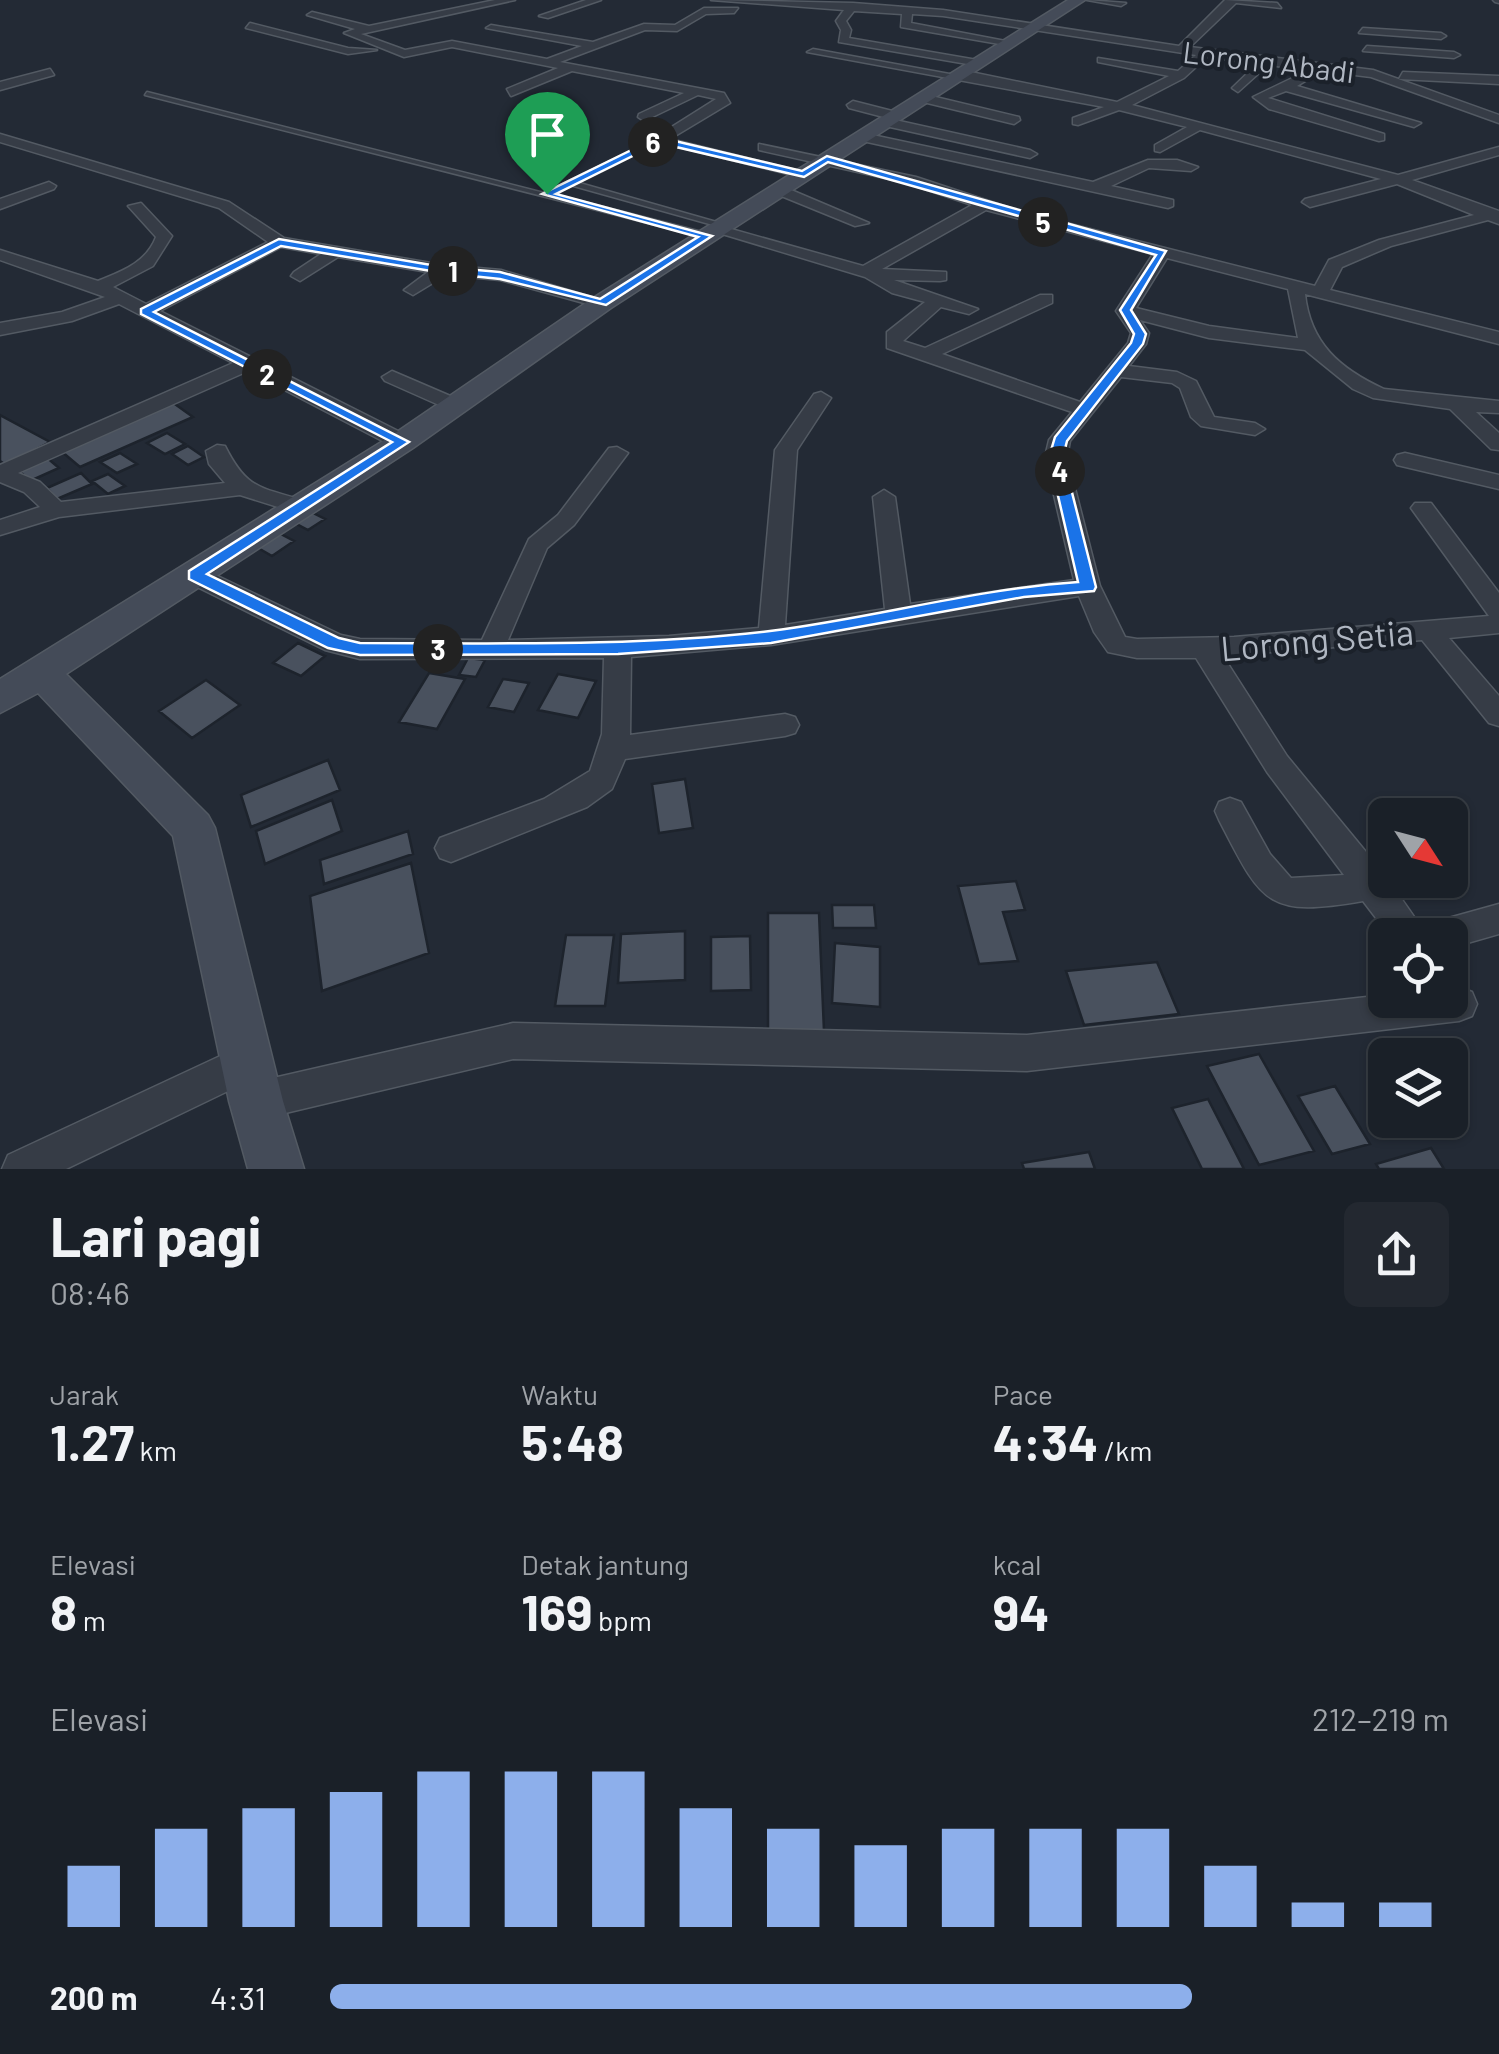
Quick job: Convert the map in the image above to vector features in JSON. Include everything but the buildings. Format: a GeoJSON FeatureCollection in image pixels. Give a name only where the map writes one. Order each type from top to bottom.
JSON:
{"type":"FeatureCollection","features":[{"type":"Feature","properties":{"kind":"street"},"geometry":{"type":"LineString","coordinates":[[448,0],[496,29],[551,35],[593,45]]}},
{"type":"Feature","properties":{"kind":"street"},"geometry":{"type":"LineString","coordinates":[[510,0],[465,13],[423,16],[349,32],[408,54],[496,29],[512,16]]}},
{"type":"Feature","properties":{"kind":"street"},"geometry":{"type":"LineString","coordinates":[[544,16],[596,0]]}},
{"type":"Feature","properties":{"kind":"street"},"geometry":{"type":"LineString","coordinates":[[716,0],[747,2]]}},
{"type":"Feature","properties":{"kind":"street"},"geometry":{"type":"LineString","coordinates":[[1063,0],[1078,1]]}},
{"type":"Feature","properties":{"kind":"street"},"geometry":{"type":"LineString","coordinates":[[1092,0],[1121,3]]}},
{"type":"Feature","properties":{"kind":"street"},"geometry":{"type":"LineString","coordinates":[[1181,50],[1232,0],[1277,6]]}},
{"type":"Feature","properties":{"kind":"street"},"geometry":{"type":"LineString","coordinates":[[0,698],[402,442],[602,303],[1078,1]]}},
{"type":"Feature","properties":{"kind":"street"},"geometry":{"type":"LineString","coordinates":[[659,41],[704,11],[733,10],[747,2]]}},
{"type":"Feature","properties":{"kind":"street","name":"Lorong Abadi"},"geometry":{"type":"LineString","coordinates":[[747,2],[853,6],[875,3],[1204,54],[1373,74],[1499,119]]}},
{"type":"Feature","properties":{"kind":"street"},"geometry":{"type":"LineString","coordinates":[[844,40],[846,30],[841,21],[853,6]]}},
{"type":"Feature","properties":{"kind":"street"},"geometry":{"type":"LineString","coordinates":[[376,15],[410,7],[423,16]]}},
{"type":"Feature","properties":{"kind":"street"},"geometry":{"type":"LineString","coordinates":[[908,10],[905,26],[1011,43]]}},
{"type":"Feature","properties":{"kind":"street"},"geometry":{"type":"LineString","coordinates":[[312,15],[364,28]]}},
{"type":"Feature","properties":{"kind":"street"},"geometry":{"type":"LineString","coordinates":[[250,26],[353,52],[386,47]]}},
{"type":"Feature","properties":{"kind":"street"},"geometry":{"type":"LineString","coordinates":[[548,62],[650,26],[677,28]]}},
{"type":"Feature","properties":{"kind":"street"},"geometry":{"type":"LineString","coordinates":[[1440,36],[1361,26],[1373,74],[1499,80]]}},
{"type":"Feature","properties":{"kind":"street"},"geometry":{"type":"LineString","coordinates":[[965,72],[818,53],[844,40],[1199,125],[1398,179],[1496,216]]}},
{"type":"Feature","properties":{"kind":"street"},"geometry":{"type":"LineString","coordinates":[[452,44],[697,91],[726,100],[658,140]]}},
{"type":"Feature","properties":{"kind":"street"},"geometry":{"type":"LineString","coordinates":[[1367,49],[1454,55]]}},
{"type":"Feature","properties":{"kind":"street"},"geometry":{"type":"LineString","coordinates":[[1078,121],[1194,68],[1204,54]]}},
{"type":"Feature","properties":{"kind":"street"},"geometry":{"type":"LineString","coordinates":[[1102,60],[1180,75]]}},
{"type":"Feature","properties":{"kind":"street"},"geometry":{"type":"LineString","coordinates":[[1238,88],[1265,62]]}},
{"type":"Feature","properties":{"kind":"street"},"geometry":{"type":"LineString","coordinates":[[512,92],[572,66]]}},
{"type":"Feature","properties":{"kind":"street"},"geometry":{"type":"LineString","coordinates":[[1318,69],[1286,88],[1259,97],[1273,106],[1378,137]]}},
{"type":"Feature","properties":{"kind":"street"},"geometry":{"type":"LineString","coordinates":[[0,86],[50,72]]}},
{"type":"Feature","properties":{"kind":"street"},"geometry":{"type":"LineString","coordinates":[[1286,88],[1414,123]]}},
{"type":"Feature","properties":{"kind":"street"},"geometry":{"type":"LineString","coordinates":[[644,117],[697,91]]}},
{"type":"Feature","properties":{"kind":"street"},"geometry":{"type":"LineString","coordinates":[[923,98],[1014,120]]}},
{"type":"Feature","properties":{"kind":"street"},"geometry":{"type":"LineString","coordinates":[[853,105],[891,119],[1030,154]]}},
{"type":"Feature","properties":{"kind":"street"},"geometry":{"type":"LineString","coordinates":[[1160,148],[1199,125]]}},
{"type":"Feature","properties":{"kind":"street"},"geometry":{"type":"LineString","coordinates":[[862,136],[1168,203]]}},
{"type":"Feature","properties":{"kind":"street"},"geometry":{"type":"LineString","coordinates":[[0,138],[224,205],[279,242],[500,276],[602,303]]}},
{"type":"Feature","properties":{"kind":"street"},"geometry":{"type":"LineString","coordinates":[[658,140],[804,174]]}},
{"type":"Feature","properties":{"kind":"street"},"geometry":{"type":"LineString","coordinates":[[764,146],[911,180],[1162,253],[1499,338]]}},
{"type":"Feature","properties":{"kind":"street"},"geometry":{"type":"LineString","coordinates":[[1310,202],[1499,151]]}},
{"type":"Feature","properties":{"kind":"street"},"geometry":{"type":"LineString","coordinates":[[1092,186],[1114,182],[1130,170],[1156,162],[1191,167]]}},
{"type":"Feature","properties":{"kind":"street"},"geometry":{"type":"LineString","coordinates":[[0,204],[48,186]]}},
{"type":"Feature","properties":{"kind":"street"},"geometry":{"type":"LineString","coordinates":[[779,190],[861,223]]}},
{"type":"Feature","properties":{"kind":"street"},"geometry":{"type":"LineString","coordinates":[[868,273],[985,204]]}},
{"type":"Feature","properties":{"kind":"street"},"geometry":{"type":"LineString","coordinates":[[99,287],[145,265],[160,252],[164,236],[136,206]]}},
{"type":"Feature","properties":{"kind":"street"},"geometry":{"type":"LineString","coordinates":[[1320,292],[1335,264],[1384,244],[1496,216]]}},
{"type":"Feature","properties":{"kind":"street"},"geometry":{"type":"LineString","coordinates":[[716,230],[868,273],[898,289],[969,309]]}},
{"type":"Feature","properties":{"kind":"street"},"geometry":{"type":"LineString","coordinates":[[145,312],[279,242]]}},
{"type":"Feature","properties":{"kind":"street"},"geometry":{"type":"LineString","coordinates":[[300,276],[335,252]]}},
{"type":"Feature","properties":{"kind":"street"},"geometry":{"type":"LineString","coordinates":[[1126,310],[1162,253]]}},
{"type":"Feature","properties":{"kind":"street"},"geometry":{"type":"LineString","coordinates":[[0,255],[99,287],[402,442]]}},
{"type":"Feature","properties":{"kind":"street"},"geometry":{"type":"LineString","coordinates":[[413,290],[443,270]]}},
{"type":"Feature","properties":{"kind":"street"},"geometry":{"type":"LineString","coordinates":[[868,273],[940,276]]}},
{"type":"Feature","properties":{"kind":"street"},"geometry":{"type":"LineString","coordinates":[[1296,286],[1298,309],[1310,345]]}},
{"type":"Feature","properties":{"kind":"street"},"geometry":{"type":"LineString","coordinates":[[0,329],[66,317],[119,298]]}},
{"type":"Feature","properties":{"kind":"street"},"geometry":{"type":"LineString","coordinates":[[939,299],[891,340],[894,344],[925,358],[1085,410]]}},
{"type":"Feature","properties":{"kind":"street"},"geometry":{"type":"LineString","coordinates":[[925,358],[946,342],[1046,299]]}},
{"type":"Feature","properties":{"kind":"street"},"geometry":{"type":"LineString","coordinates":[[1126,310],[1209,332],[1310,345],[1370,390],[1499,407]]}},
{"type":"Feature","properties":{"kind":"street"},"geometry":{"type":"LineString","coordinates":[[194,575],[334,643],[360,649],[618,648],[771,636],[1024,592],[1088,587],[1056,457],[1060,440],[1137,344],[1140,334],[1126,310]]}},
{"type":"Feature","properties":{"kind":"street"},"geometry":{"type":"LineString","coordinates":[[0,473],[246,364]]}},
{"type":"Feature","properties":{"kind":"street"},"geometry":{"type":"LineString","coordinates":[[1113,370],[1177,378],[1188,385],[1208,422],[1255,429]]}},
{"type":"Feature","properties":{"kind":"street"},"geometry":{"type":"LineString","coordinates":[[392,377],[455,405]]}},
{"type":"Feature","properties":{"kind":"street"},"geometry":{"type":"LineString","coordinates":[[771,636],[786,450],[820,398]]}},
{"type":"Feature","properties":{"kind":"street"},"geometry":{"type":"LineString","coordinates":[[1456,404],[1499,444]]}},
{"type":"Feature","properties":{"kind":"street"},"geometry":{"type":"LineString","coordinates":[[217,451],[220,464],[241,488]]}},
{"type":"Feature","properties":{"kind":"street"},"geometry":{"type":"LineString","coordinates":[[492,649],[537,544],[566,520],[618,453]]}},
{"type":"Feature","properties":{"kind":"street"},"geometry":{"type":"LineString","coordinates":[[1405,460],[1499,482]]}},
{"type":"Feature","properties":{"kind":"street"},"geometry":{"type":"LineString","coordinates":[[0,473],[32,488],[56,510]]}},
{"type":"Feature","properties":{"kind":"street"},"geometry":{"type":"LineString","coordinates":[[0,528],[56,510],[241,488],[297,506]]}},
{"type":"Feature","properties":{"kind":"street"},"geometry":{"type":"LineString","coordinates":[[884,497],[898,614]]}},
{"type":"Feature","properties":{"kind":"street"},"geometry":{"type":"LineString","coordinates":[[1424,508],[1499,612]]}},
{"type":"Feature","properties":{"kind":"street","name":"Lorong Setia"},"geometry":{"type":"LineString","coordinates":[[1088,587],[1110,638],[1118,647],[1134,650],[1204,649],[1499,624]]}},
{"type":"Feature","properties":{"kind":"street"},"geometry":{"type":"LineString","coordinates":[[1428,630],[1499,715]]}},
{"type":"Feature","properties":{"kind":"street"},"geometry":{"type":"LineString","coordinates":[[451,848],[577,797],[600,782],[613,749],[618,648]]}},
{"type":"Feature","properties":{"kind":"street"},"geometry":{"type":"LineString","coordinates":[[1204,649],[1277,764],[1368,879]]}},
{"type":"Feature","properties":{"kind":"street"},"geometry":{"type":"LineString","coordinates":[[42,672],[193,828],[251,1082],[276,1169]]}},
{"type":"Feature","properties":{"kind":"street"},"geometry":{"type":"LineString","coordinates":[[613,749],[785,726]]}},
{"type":"Feature","properties":{"kind":"street"},"geometry":{"type":"LineString","coordinates":[[1230,811],[1268,882],[1285,894],[1299,898],[1368,886]]}},
{"type":"Feature","properties":{"kind":"street"},"geometry":{"type":"LineString","coordinates":[[1468,927],[1499,919]]}},
{"type":"Feature","properties":{"kind":"street"},"geometry":{"type":"LineString","coordinates":[[22,1169],[251,1082],[513,1041],[1027,1053],[1368,1014]]}},
{"type":"Feature","properties":{"kind":"lane"},"geometry":{"type":"LineString","coordinates":[[147,94],[547,194],[716,230]]}},
{"type":"Feature","properties":{"kind":"lane"},"geometry":{"type":"LineString","coordinates":[[547,194],[658,140]]}},
{"type":"Feature","properties":{"kind":"lane"},"geometry":{"type":"LineString","coordinates":[[570,182],[716,230]]}},
{"type":"Feature","properties":{"kind":"route"},"geometry":{"type":"LineString","coordinates":[[658,140],[804,174],[827,159],[1162,253],[1126,310],[1140,334],[1137,344],[1060,440],[1056,457],[1088,587],[1024,592],[771,636],[618,648],[360,649],[334,643],[194,575],[402,442],[145,312],[279,242],[500,276],[602,303],[707,236],[547,194],[658,140]]}}]}
